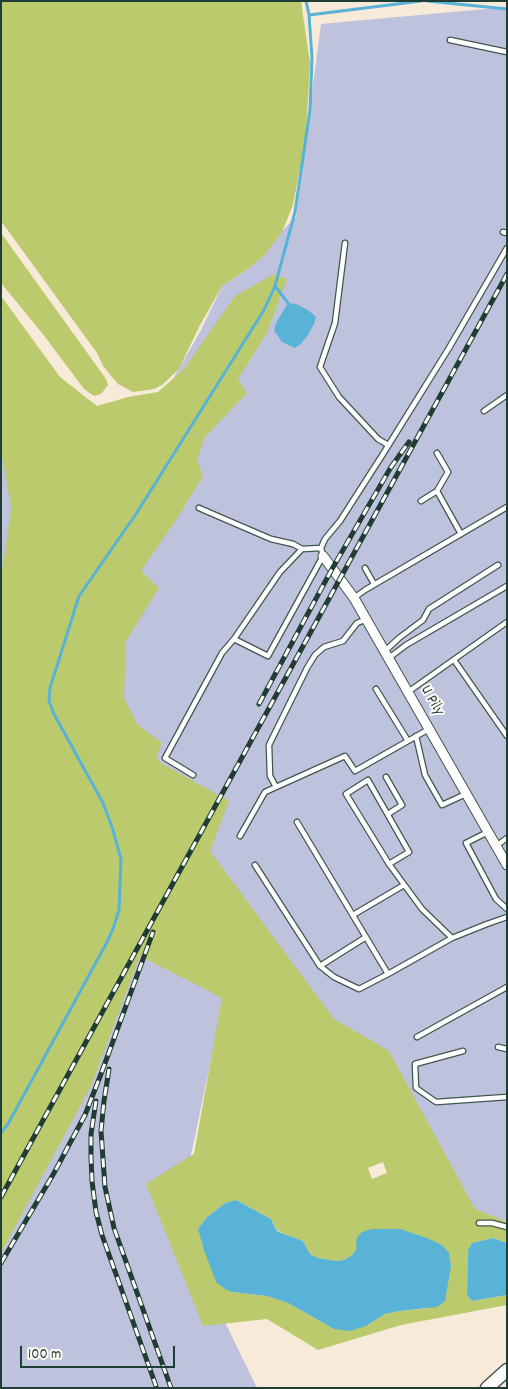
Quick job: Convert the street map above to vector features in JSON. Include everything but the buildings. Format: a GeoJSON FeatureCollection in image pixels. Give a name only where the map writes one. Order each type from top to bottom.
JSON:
{"type":"FeatureCollection","features":[{"type":"Feature","properties":{"kind":"main road"},"geometry":{"type":"LineString","coordinates":[[487,1388],[507,1370]]}},
{"type":"Feature","properties":{"kind":"street","name":"U Pily"},"geometry":{"type":"LineString","coordinates":[[322,552],[367,619],[507,865]]}},
{"type":"Feature","properties":{"kind":"lane"},"geometry":{"type":"LineString","coordinates":[[450,40],[507,52]]}},
{"type":"Feature","properties":{"kind":"lane"},"geometry":{"type":"LineString","coordinates":[[345,243],[335,323],[320,366],[339,397],[378,439],[388,445]]}},
{"type":"Feature","properties":{"kind":"lane"},"geometry":{"type":"LineString","coordinates":[[234,639],[268,656],[322,552],[325,539],[340,521],[449,348],[507,248]]}},
{"type":"Feature","properties":{"kind":"lane"},"geometry":{"type":"LineString","coordinates":[[484,411],[507,395]]}},
{"type":"Feature","properties":{"kind":"lane"},"geometry":{"type":"LineString","coordinates":[[421,501],[437,491],[448,472],[437,453]]}},
{"type":"Feature","properties":{"kind":"lane"},"geometry":{"type":"LineString","coordinates":[[437,491],[461,534]]}},
{"type":"Feature","properties":{"kind":"lane"},"geometry":{"type":"LineString","coordinates":[[354,598],[374,584],[507,507]]}},
{"type":"Feature","properties":{"kind":"lane"},"geometry":{"type":"LineString","coordinates":[[199,508],[271,540],[293,544],[302,549],[322,552]]}},
{"type":"Feature","properties":{"kind":"lane"},"geometry":{"type":"LineString","coordinates":[[193,776],[165,758],[222,653],[234,639],[280,572],[302,549]]}},
{"type":"Feature","properties":{"kind":"lane"},"geometry":{"type":"LineString","coordinates":[[387,655],[399,638],[423,620],[430,609],[498,565]]}},
{"type":"Feature","properties":{"kind":"lane"},"geometry":{"type":"LineString","coordinates":[[365,568],[374,584]]}},
{"type":"Feature","properties":{"kind":"lane"},"geometry":{"type":"LineString","coordinates":[[387,655],[507,586]]}},
{"type":"Feature","properties":{"kind":"lane"},"geometry":{"type":"LineString","coordinates":[[276,787],[270,776],[269,745],[307,668],[315,655],[324,647],[342,641],[357,623],[367,619]]}},
{"type":"Feature","properties":{"kind":"lane"},"geometry":{"type":"LineString","coordinates":[[408,692],[507,622]]}},
{"type":"Feature","properties":{"kind":"lane"},"geometry":{"type":"LineString","coordinates":[[454,660],[507,736]]}},
{"type":"Feature","properties":{"kind":"lane"},"geometry":{"type":"LineString","coordinates":[[376,689],[408,741]]}},
{"type":"Feature","properties":{"kind":"lane"},"geometry":{"type":"LineString","coordinates":[[240,836],[265,792],[346,756],[355,771],[429,729]]}},
{"type":"Feature","properties":{"kind":"lane"},"geometry":{"type":"LineString","coordinates":[[416,736],[425,775],[442,805],[466,794]]}},
{"type":"Feature","properties":{"kind":"lane"},"geometry":{"type":"LineString","coordinates":[[386,777],[402,805],[388,814]]}},
{"type":"Feature","properties":{"kind":"lane"},"geometry":{"type":"LineString","coordinates":[[389,864],[409,852],[368,780],[346,794],[389,864],[404,885],[422,909],[452,938]]}},
{"type":"Feature","properties":{"kind":"lane"},"geometry":{"type":"LineString","coordinates":[[297,822],[388,974]]}},
{"type":"Feature","properties":{"kind":"lane"},"geometry":{"type":"LineString","coordinates":[[488,832],[466,844],[496,899],[507,909]]}},
{"type":"Feature","properties":{"kind":"lane"},"geometry":{"type":"LineString","coordinates":[[496,846],[507,838]]}},
{"type":"Feature","properties":{"kind":"lane"},"geometry":{"type":"LineString","coordinates":[[255,865],[320,966],[334,976],[359,989],[452,938],[507,917]]}},
{"type":"Feature","properties":{"kind":"lane"},"geometry":{"type":"LineString","coordinates":[[353,915],[404,885]]}},
{"type":"Feature","properties":{"kind":"lane"},"geometry":{"type":"LineString","coordinates":[[320,966],[366,938]]}},
{"type":"Feature","properties":{"kind":"lane"},"geometry":{"type":"LineString","coordinates":[[417,1037],[507,987]]}},
{"type":"Feature","properties":{"kind":"lane"},"geometry":{"type":"LineString","coordinates":[[498,1047],[507,1049]]}},
{"type":"Feature","properties":{"kind":"lane"},"geometry":{"type":"LineString","coordinates":[[463,1051],[415,1064],[416,1088],[436,1102],[507,1097]]}},
{"type":"Feature","properties":{"kind":"lane"},"geometry":{"type":"LineString","coordinates":[[479,1223],[492,1223],[507,1227]]}},
{"type":"Feature","properties":{"kind":"shaded area"},"geometry":{"type":"Polygon","coordinates":[[[507,7],[507,1221],[465,1214],[221,1012],[187,1174],[223,1318],[257,1388],[1,1388],[1,356],[46,594],[139,395],[150,398],[165,393],[201,330],[222,286],[264,256],[283,230],[296,217],[321,24],[507,7]]]}},
{"type":"Feature","properties":{"kind":"green space"},"geometry":{"type":"Polygon","coordinates":[[[1,1],[301,1],[310,63],[306,136],[293,205],[282,232],[264,256],[222,286],[199,327],[179,369],[162,385],[154,389],[133,392],[118,384],[103,366],[97,353],[1,221],[1,1]]]}},
{"type":"Feature","properties":{"kind":"green space"},"geometry":{"type":"Polygon","coordinates":[[[1,233],[106,379],[108,385],[101,394],[94,396],[84,389],[1,283],[1,233]]]}},
{"type":"Feature","properties":{"kind":"green space"},"geometry":{"type":"Polygon","coordinates":[[[274,274],[287,279],[267,333],[238,379],[247,393],[205,437],[197,459],[203,476],[141,571],[159,588],[126,641],[124,698],[138,725],[162,743],[156,757],[161,763],[229,801],[210,851],[334,1019],[389,1051],[475,1209],[507,1222],[507,1243],[493,1238],[472,1243],[468,1250],[467,1295],[472,1301],[507,1295],[507,1305],[401,1325],[318,1350],[267,1319],[203,1326],[146,1184],[194,1154],[222,998],[140,956],[91,1086],[1,1253],[1,575],[11,507],[1,449],[1,296],[60,377],[97,406],[128,397],[158,392],[183,370],[235,296],[274,274]],[[383,1162],[368,1168],[372,1179],[387,1173],[383,1162]],[[236,1200],[225,1203],[207,1217],[198,1229],[232,1292],[267,1296],[288,1303],[334,1329],[366,1326],[385,1314],[430,1308],[400,1229],[371,1229],[362,1232],[357,1248],[352,1255],[344,1260],[336,1261],[318,1258],[310,1254],[303,1241],[277,1230],[271,1219],[236,1200]]]}},
{"type":"Feature","properties":{"kind":"water"},"geometry":{"type":"Polygon","coordinates":[[[288,303],[296,304],[308,310],[316,317],[308,335],[295,348],[282,342],[274,330],[288,303]]]}},
{"type":"Feature","properties":{"kind":"water"},"geometry":{"type":"Polygon","coordinates":[[[236,1200],[271,1219],[277,1231],[303,1241],[310,1254],[318,1258],[336,1261],[344,1260],[352,1255],[357,1248],[357,1237],[362,1232],[371,1229],[400,1229],[442,1245],[449,1253],[451,1266],[445,1301],[437,1307],[385,1314],[366,1326],[350,1331],[334,1329],[288,1303],[267,1296],[232,1292],[225,1289],[216,1282],[198,1229],[207,1217],[225,1203],[236,1200]]]}},
{"type":"Feature","properties":{"kind":"water"},"geometry":{"type":"Polygon","coordinates":[[[493,1238],[507,1243],[507,1295],[472,1301],[467,1295],[468,1250],[472,1243],[493,1238]]]}},
{"type":"Feature","properties":{"kind":"waterway"},"geometry":{"type":"LineString","coordinates":[[1,1133],[8,1124],[106,944],[119,910],[121,859],[112,827],[103,803],[54,714],[49,701],[50,688],[79,596],[136,514],[264,310],[275,286],[295,212],[310,110],[312,58],[309,15],[306,1]]}},
{"type":"Feature","properties":{"kind":"waterway"},"geometry":{"type":"LineString","coordinates":[[309,15],[421,1]]}},
{"type":"Feature","properties":{"kind":"waterway"},"geometry":{"type":"LineString","coordinates":[[427,1],[507,9]]}},
{"type":"Feature","properties":{"kind":"waterway"},"geometry":{"type":"LineString","coordinates":[[275,286],[288,303]]}},
{"type":"Feature","properties":{"kind":"railway"},"geometry":{"type":"LineString","coordinates":[[1,1197],[507,274]]}},
{"type":"Feature","properties":{"kind":"railway"},"geometry":{"type":"LineString","coordinates":[[259,704],[332,569],[391,467],[409,442]]}},
{"type":"Feature","properties":{"kind":"railway"},"geometry":{"type":"LineString","coordinates":[[1,1263],[54,1173],[85,1115],[153,932]]}},
{"type":"Feature","properties":{"kind":"railway"},"geometry":{"type":"LineString","coordinates":[[109,1069],[101,1131],[105,1187],[114,1228],[171,1388]]}},
{"type":"Feature","properties":{"kind":"railway"},"geometry":{"type":"LineString","coordinates":[[96,1101],[91,1134],[92,1181],[96,1212],[102,1235],[156,1386]]}}]}
